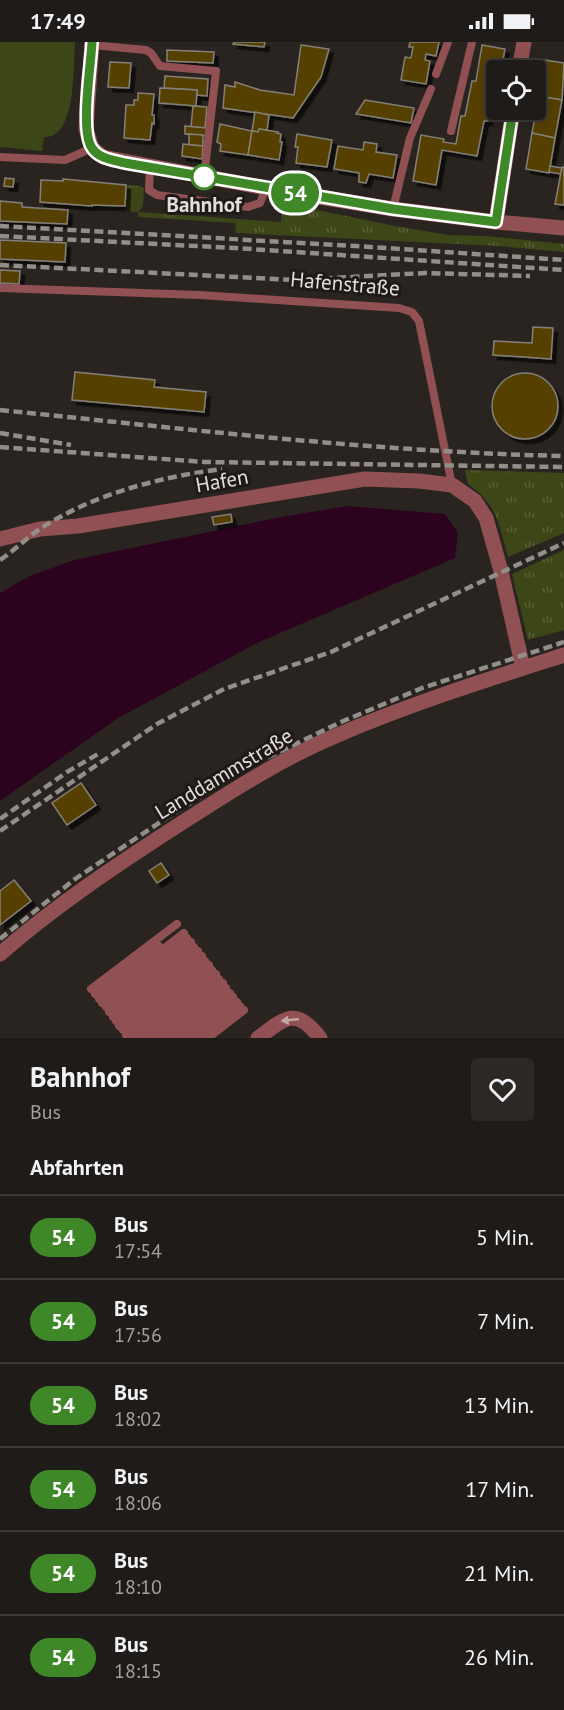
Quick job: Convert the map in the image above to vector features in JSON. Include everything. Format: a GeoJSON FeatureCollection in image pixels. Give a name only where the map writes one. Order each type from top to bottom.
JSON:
{"type":"FeatureCollection","features":[{"type":"Feature","properties":{"kind":"street"},"geometry":{"type":"LineString","coordinates":[[521,60],[524,42]]}},
{"type":"Feature","properties":{"kind":"street"},"geometry":{"type":"LineString","coordinates":[[92,44],[86,129],[92,148],[103,157],[204,177],[393,209],[564,228]]}},
{"type":"Feature","properties":{"kind":"street"},"geometry":{"type":"LineString","coordinates":[[496,222],[511,120]]}},
{"type":"Feature","properties":{"kind":"street","name":"Hafen"},"geometry":{"type":"LineString","coordinates":[[0,539],[40,529],[78,526],[365,479],[452,485]]}},
{"type":"Feature","properties":{"kind":"street"},"geometry":{"type":"LineString","coordinates":[[452,485],[475,501],[486,518],[501,571],[523,668]]}},
{"type":"Feature","properties":{"kind":"street","name":"Landdammstraße"},"geometry":{"type":"LineString","coordinates":[[0,954],[60,905],[168,831],[259,773],[332,737],[426,699],[564,655]]}},
{"type":"Feature","properties":{"kind":"street"},"geometry":{"type":"LineString","coordinates":[[258,1038],[281,1021],[291,1018],[302,1019],[320,1038]]}},
{"type":"Feature","properties":{"kind":"lane"},"geometry":{"type":"LineString","coordinates":[[436,74],[448,42]]}},
{"type":"Feature","properties":{"kind":"lane"},"geometry":{"type":"LineString","coordinates":[[451,131],[472,42]]}},
{"type":"Feature","properties":{"kind":"lane"},"geometry":{"type":"LineString","coordinates":[[92,44],[146,50],[152,53],[160,66],[216,71],[204,177]]}},
{"type":"Feature","properties":{"kind":"lane"},"geometry":{"type":"LineString","coordinates":[[393,209],[410,138],[431,89]]}},
{"type":"Feature","properties":{"kind":"lane"},"geometry":{"type":"LineString","coordinates":[[0,157],[65,160],[92,148]]}},
{"type":"Feature","properties":{"kind":"lane"},"geometry":{"type":"LineString","coordinates":[[150,167],[149,190],[157,195],[248,207],[260,203],[266,188]]}},
{"type":"Feature","properties":{"kind":"lane","name":"Hafenstraße"},"geometry":{"type":"LineString","coordinates":[[0,288],[200,295],[399,308],[412,312],[419,321],[452,485]]}},
{"type":"Feature","properties":{"kind":"lane"},"geometry":{"type":"LineString","coordinates":[[111,1014],[210,968]]}},
{"type":"Feature","properties":{"kind":"lane"},"geometry":{"type":"LineString","coordinates":[[111,1014],[210,968]]}},
{"type":"Feature","properties":{"kind":"lane"},"geometry":{"type":"LineString","coordinates":[[111,1014],[210,968]]}},
{"type":"Feature","properties":{"kind":"lane"},"geometry":{"type":"LineString","coordinates":[[111,1014],[210,968]]}},
{"type":"Feature","properties":{"kind":"lane"},"geometry":{"type":"LineString","coordinates":[[111,1014],[210,968]]}},
{"type":"Feature","properties":{"kind":"lane"},"geometry":{"type":"LineString","coordinates":[[141,1038],[210,968]]}},
{"type":"Feature","properties":{"kind":"lane"},"geometry":{"type":"LineString","coordinates":[[151,1038],[210,968]]}},
{"type":"Feature","properties":{"kind":"lane"},"geometry":{"type":"LineString","coordinates":[[161,1038],[210,968]]}},
{"type":"Feature","properties":{"kind":"lane"},"geometry":{"type":"LineString","coordinates":[[170,1038],[210,968]]}},
{"type":"Feature","properties":{"kind":"lane"},"geometry":{"type":"LineString","coordinates":[[179,1038],[210,968]]}},
{"type":"Feature","properties":{"kind":"lane"},"geometry":{"type":"LineString","coordinates":[[189,1038],[210,968]]}},
{"type":"Feature","properties":{"kind":"lane"},"geometry":{"type":"LineString","coordinates":[[199,1038],[210,968]]}},
{"type":"Feature","properties":{"kind":"lane"},"geometry":{"type":"LineString","coordinates":[[208,1038],[210,968]]}},
{"type":"Feature","properties":{"kind":"green space"},"geometry":{"type":"Polygon","coordinates":[[[0,42],[75,42],[73,83],[68,114],[55,134],[44,137],[42,151],[0,147],[0,42]]]}},
{"type":"Feature","properties":{"kind":"green space"},"geometry":{"type":"Polygon","coordinates":[[[126,185],[144,188],[143,206],[138,212],[125,211],[126,185]]]}},
{"type":"Feature","properties":{"kind":"green space"},"geometry":{"type":"Polygon","coordinates":[[[283,203],[448,235],[486,236],[564,244],[564,252],[498,246],[235,233],[236,223],[138,217],[139,212],[281,222],[283,203]]]}},
{"type":"Feature","properties":{"kind":"green space"},"geometry":{"type":"Polygon","coordinates":[[[465,470],[564,473],[564,533],[508,557],[496,516],[485,499],[468,484],[465,470]]]}},
{"type":"Feature","properties":{"kind":"green space"},"geometry":{"type":"Polygon","coordinates":[[[564,550],[564,630],[528,640],[512,574],[564,550]]]}},
{"type":"Feature","properties":{"kind":"shaded area"},"geometry":{"type":"Polygon","coordinates":[[[347,506],[445,514],[458,533],[455,558],[259,642],[118,718],[0,801],[0,593],[30,576],[74,560],[281,517],[347,506]]]}},
{"type":"Feature","properties":{"kind":"building"},"geometry":{"type":"Polygon","coordinates":[[[234,42],[265,42],[264,47],[233,44],[234,42]]]}},
{"type":"Feature","properties":{"kind":"building"},"geometry":{"type":"Polygon","coordinates":[[[410,42],[439,42],[436,56],[426,54],[425,60],[430,61],[426,84],[401,80],[405,57],[411,58],[413,47],[409,47],[410,42]]]}},
{"type":"Feature","properties":{"kind":"building"},"geometry":{"type":"Polygon","coordinates":[[[301,45],[329,49],[321,77],[293,118],[223,108],[225,85],[235,87],[235,82],[260,90],[294,95],[301,45]]]}},
{"type":"Feature","properties":{"kind":"building"},"geometry":{"type":"Polygon","coordinates":[[[482,45],[505,49],[503,60],[486,60],[486,120],[488,120],[484,121],[477,156],[442,150],[436,185],[413,181],[421,135],[444,139],[443,142],[456,144],[461,116],[465,116],[472,81],[476,81],[482,45]]]}},
{"type":"Feature","properties":{"kind":"building"},"geometry":{"type":"Polygon","coordinates":[[[167,50],[214,52],[213,63],[167,61],[167,50]]]}},
{"type":"Feature","properties":{"kind":"building"},"geometry":{"type":"Polygon","coordinates":[[[546,60],[564,63],[562,100],[546,97],[546,60]]]}},
{"type":"Feature","properties":{"kind":"building"},"geometry":{"type":"Polygon","coordinates":[[[110,62],[131,63],[129,88],[108,87],[110,62]]]}},
{"type":"Feature","properties":{"kind":"building"},"geometry":{"type":"Polygon","coordinates":[[[165,76],[208,79],[207,96],[197,95],[197,90],[164,88],[165,76]]]}},
{"type":"Feature","properties":{"kind":"building"},"geometry":{"type":"Polygon","coordinates":[[[160,88],[197,90],[196,106],[159,103],[160,88]]]}},
{"type":"Feature","properties":{"kind":"building"},"geometry":{"type":"Polygon","coordinates":[[[138,93],[154,94],[152,115],[154,115],[154,124],[152,123],[150,140],[124,138],[126,105],[134,105],[134,100],[138,100],[138,93]]]}},
{"type":"Feature","properties":{"kind":"building"},"geometry":{"type":"Polygon","coordinates":[[[546,97],[562,100],[555,138],[532,133],[534,120],[546,120],[546,97]]]}},
{"type":"Feature","properties":{"kind":"building"},"geometry":{"type":"Polygon","coordinates":[[[365,100],[414,108],[411,123],[356,114],[365,100]]]}},
{"type":"Feature","properties":{"kind":"building"},"geometry":{"type":"Polygon","coordinates":[[[193,106],[207,107],[205,128],[191,127],[193,106]]]}},
{"type":"Feature","properties":{"kind":"building"},"geometry":{"type":"Polygon","coordinates":[[[255,112],[269,115],[267,130],[252,131],[255,112]]]}},
{"type":"Feature","properties":{"kind":"building"},"geometry":{"type":"Polygon","coordinates":[[[220,124],[252,131],[248,155],[220,151],[221,144],[217,142],[220,124]]]}},
{"type":"Feature","properties":{"kind":"building"},"geometry":{"type":"Polygon","coordinates":[[[185,126],[207,128],[206,136],[185,134],[185,126]]]}},
{"type":"Feature","properties":{"kind":"building"},"geometry":{"type":"Polygon","coordinates":[[[259,129],[281,134],[279,160],[248,155],[252,131],[258,132],[259,129]]]}},
{"type":"Feature","properties":{"kind":"building"},"geometry":{"type":"Polygon","coordinates":[[[532,133],[555,138],[549,173],[526,169],[532,133]]]}},
{"type":"Feature","properties":{"kind":"building"},"geometry":{"type":"Polygon","coordinates":[[[189,134],[203,135],[203,146],[189,145],[189,134]]]}},
{"type":"Feature","properties":{"kind":"building"},"geometry":{"type":"Polygon","coordinates":[[[297,134],[332,140],[327,167],[296,163],[297,134]]]}},
{"type":"Feature","properties":{"kind":"building"},"geometry":{"type":"Polygon","coordinates":[[[364,142],[377,144],[376,152],[397,155],[393,178],[369,174],[366,183],[359,182],[359,173],[334,169],[338,146],[363,150],[364,142]]]}},
{"type":"Feature","properties":{"kind":"building"},"geometry":{"type":"Polygon","coordinates":[[[183,144],[203,146],[202,159],[182,156],[183,144]]]}},
{"type":"Feature","properties":{"kind":"building"},"geometry":{"type":"Polygon","coordinates":[[[550,166],[562,168],[561,174],[549,172],[550,166]]]}},
{"type":"Feature","properties":{"kind":"building"},"geometry":{"type":"Polygon","coordinates":[[[562,167],[564,167],[564,205],[555,204],[562,167]]]}},
{"type":"Feature","properties":{"kind":"building"},"geometry":{"type":"Polygon","coordinates":[[[5,178],[14,179],[13,187],[4,186],[5,178]]]}},
{"type":"Feature","properties":{"kind":"building"},"geometry":{"type":"Polygon","coordinates":[[[63,179],[126,185],[125,206],[40,202],[41,180],[63,181],[63,179]]]}},
{"type":"Feature","properties":{"kind":"building"},"geometry":{"type":"Polygon","coordinates":[[[0,201],[22,203],[22,207],[68,210],[67,224],[0,221],[0,201]]]}},
{"type":"Feature","properties":{"kind":"building"},"geometry":{"type":"Polygon","coordinates":[[[0,240],[66,243],[65,262],[0,259],[0,240]]]}},
{"type":"Feature","properties":{"kind":"building"},"geometry":{"type":"Polygon","coordinates":[[[0,270],[20,271],[19,284],[0,283],[0,270]]]}},
{"type":"Feature","properties":{"kind":"building"},"geometry":{"type":"Polygon","coordinates":[[[533,327],[553,328],[551,359],[493,355],[494,341],[532,343],[533,327]]]}},
{"type":"Feature","properties":{"kind":"building"},"geometry":{"type":"Polygon","coordinates":[[[75,372],[155,380],[154,387],[206,392],[204,412],[72,400],[75,372]]]}},
{"type":"Feature","properties":{"kind":"building"},"geometry":{"type":"Polygon","coordinates":[[[518,373],[532,373],[544,378],[553,387],[558,406],[556,419],[549,430],[532,439],[518,439],[506,434],[497,425],[492,413],[492,399],[497,387],[506,378],[518,373]]]}},
{"type":"Feature","properties":{"kind":"building"},"geometry":{"type":"Polygon","coordinates":[[[231,514],[232,522],[214,525],[212,517],[231,514]]]}},
{"type":"Feature","properties":{"kind":"building"},"geometry":{"type":"Polygon","coordinates":[[[81,783],[96,805],[67,825],[52,803],[81,783]]]}},
{"type":"Feature","properties":{"kind":"building"},"geometry":{"type":"Polygon","coordinates":[[[161,863],[169,875],[157,883],[149,871],[161,863]]]}},
{"type":"Feature","properties":{"kind":"building"},"geometry":{"type":"Polygon","coordinates":[[[14,880],[31,901],[0,925],[0,891],[14,880]]]}},
{"type":"Feature","properties":{"kind":"railway"},"geometry":{"type":"LineString","coordinates":[[0,226],[564,260]]}},
{"type":"Feature","properties":{"kind":"railway"},"geometry":{"type":"LineString","coordinates":[[0,236],[235,248],[564,270]]}},
{"type":"Feature","properties":{"kind":"railway"},"geometry":{"type":"LineString","coordinates":[[0,265],[295,280],[425,273],[530,276]]}},
{"type":"Feature","properties":{"kind":"railway"},"geometry":{"type":"LineString","coordinates":[[0,410],[352,445],[564,456]]}},
{"type":"Feature","properties":{"kind":"railway"},"geometry":{"type":"LineString","coordinates":[[0,433],[71,445]]}},
{"type":"Feature","properties":{"kind":"railway"},"geometry":{"type":"LineString","coordinates":[[0,447],[204,462],[564,467]]}},
{"type":"Feature","properties":{"kind":"railway"},"geometry":{"type":"LineString","coordinates":[[0,560],[40,529],[82,506],[151,482],[222,469]]}},
{"type":"Feature","properties":{"kind":"railway"},"geometry":{"type":"LineString","coordinates":[[0,831],[157,724],[224,689],[331,652],[564,543]]}},
{"type":"Feature","properties":{"kind":"railway"},"geometry":{"type":"LineString","coordinates":[[0,939],[75,879],[250,766],[341,722],[422,688],[564,642]]}},
{"type":"Feature","properties":{"kind":"railway"},"geometry":{"type":"LineString","coordinates":[[0,819],[67,772],[98,754]]}},
{"type":"Feature","properties":{"kind":"bus line","name":"54"},"geometry":{"type":"LineString","coordinates":[[92,42],[86,129],[88,138],[96,153],[125,163],[393,209],[496,222],[511,120]]}},
{"type":"Feature","properties":{"kind":"place","name":"Bahnhof"},"geometry":{"type":"Point","coordinates":[204,177]}}]}
